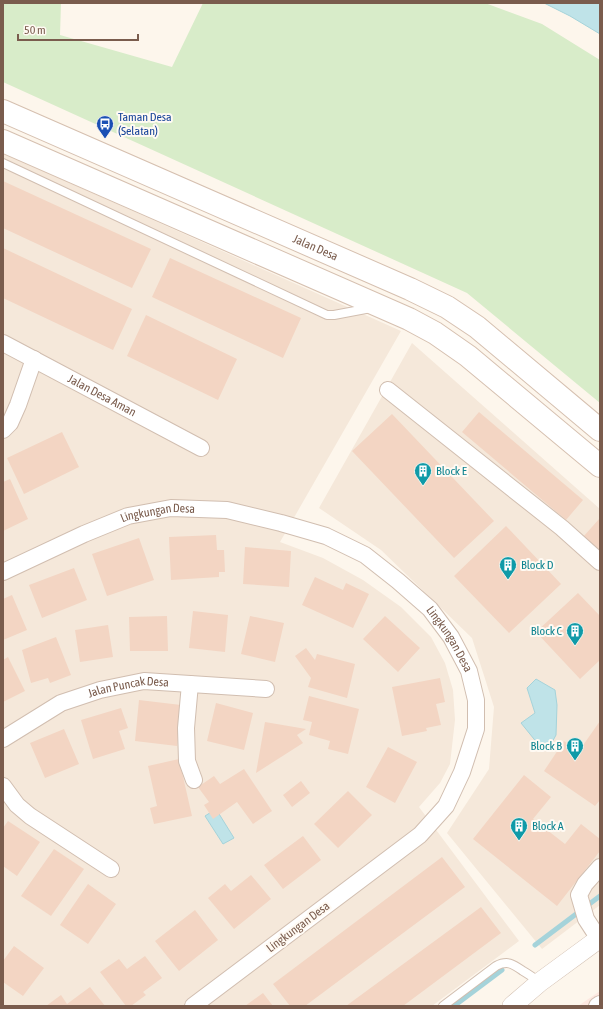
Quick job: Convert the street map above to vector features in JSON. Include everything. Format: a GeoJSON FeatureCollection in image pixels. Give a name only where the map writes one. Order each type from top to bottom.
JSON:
{"type":"FeatureCollection","features":[{"type":"Feature","properties":{"kind":"main road","name":"Jalan Desa"},"geometry":{"type":"LineString","coordinates":[[3,111],[447,307],[477,327],[600,430]]}},
{"type":"Feature","properties":{"kind":"main road"},"geometry":{"type":"LineString","coordinates":[[3,141],[409,319],[435,333],[468,356],[600,466]]}},
{"type":"Feature","properties":{"kind":"street","name":"Jalan Desa Aman"},"geometry":{"type":"LineString","coordinates":[[3,343],[201,448]]}},
{"type":"Feature","properties":{"kind":"street"},"geometry":{"type":"LineString","coordinates":[[3,430],[10,423],[18,405],[34,359]]}},
{"type":"Feature","properties":{"kind":"street"},"geometry":{"type":"LineString","coordinates":[[388,390],[562,528],[600,562]]}},
{"type":"Feature","properties":{"kind":"street","name":"Lingkungan Desa"},"geometry":{"type":"LineString","coordinates":[[3,572],[84,534],[128,516],[171,508],[226,510],[281,523],[326,536],[365,555],[430,609],[452,637],[469,671],[476,700],[476,729],[462,772],[446,806],[420,835],[193,1006]]}},
{"type":"Feature","properties":{"kind":"street","name":"Jalan Puncak Desa"},"geometry":{"type":"LineString","coordinates":[[3,739],[61,703],[100,690],[144,681],[266,689]]}},
{"type":"Feature","properties":{"kind":"street"},"geometry":{"type":"LineString","coordinates":[[190,684],[186,728],[187,761],[194,780]]}},
{"type":"Feature","properties":{"kind":"street"},"geometry":{"type":"LineString","coordinates":[[3,786],[17,805],[30,816],[111,869]]}},
{"type":"Feature","properties":{"kind":"street"},"geometry":{"type":"LineString","coordinates":[[512,1006],[540,982],[599,939],[586,919],[579,895],[585,884],[600,867]]}},
{"type":"Feature","properties":{"kind":"lane"},"geometry":{"type":"LineString","coordinates":[[3,163],[327,315],[379,306]]}},
{"type":"Feature","properties":{"kind":"lane"},"geometry":{"type":"LineString","coordinates":[[443,1006],[500,964],[506,963],[516,966],[540,982]]}},
{"type":"Feature","properties":{"kind":"shaded area"},"geometry":{"type":"Polygon","coordinates":[[[3,153],[401,331],[280,542],[323,558],[363,580],[401,607],[431,637],[445,663],[453,690],[455,720],[450,764],[440,783],[419,807],[519,941],[432,1006],[3,1006],[3,153]]]}},
{"type":"Feature","properties":{"kind":"shaded area"},"geometry":{"type":"Polygon","coordinates":[[[412,343],[600,509],[600,905],[542,949],[447,833],[489,769],[494,707],[472,638],[381,550],[319,508],[412,343]]]}},
{"type":"Feature","properties":{"kind":"shaded area"},"geometry":{"type":"Polygon","coordinates":[[[600,991],[600,1006],[578,1006],[600,991]]]}},
{"type":"Feature","properties":{"kind":"green space"},"geometry":{"type":"Polygon","coordinates":[[[3,3],[61,3],[60,35],[172,67],[203,3],[485,3],[542,24],[600,60],[600,403],[467,293],[3,82],[3,3]]]}},
{"type":"Feature","properties":{"kind":"water"},"geometry":{"type":"Polygon","coordinates":[[[544,3],[600,3],[600,34],[570,16],[544,3]]]}},
{"type":"Feature","properties":{"kind":"water"},"geometry":{"type":"Polygon","coordinates":[[[536,679],[555,690],[557,705],[556,735],[550,746],[538,744],[521,723],[535,713],[527,688],[536,679]]]}},
{"type":"Feature","properties":{"kind":"water"},"geometry":{"type":"Polygon","coordinates":[[[216,809],[234,838],[223,844],[205,816],[216,809]]]}},
{"type":"Feature","properties":{"kind":"building"},"geometry":{"type":"Polygon","coordinates":[[[3,181],[151,249],[132,288],[3,228],[3,181]]]}},
{"type":"Feature","properties":{"kind":"building"},"geometry":{"type":"Polygon","coordinates":[[[3,248],[132,309],[113,350],[3,298],[3,248]]]}},
{"type":"Feature","properties":{"kind":"building"},"geometry":{"type":"Polygon","coordinates":[[[170,258],[301,318],[283,358],[152,297],[170,258]]]}},
{"type":"Feature","properties":{"kind":"building"},"geometry":{"type":"Polygon","coordinates":[[[146,315],[237,359],[218,400],[127,356],[146,315]]]}},
{"type":"Feature","properties":{"kind":"building"},"geometry":{"type":"Polygon","coordinates":[[[479,412],[583,500],[566,520],[462,432],[479,412]]]}},
{"type":"Feature","properties":{"kind":"building","name":"Block E"},"geometry":{"type":"Polygon","coordinates":[[[392,414],[494,521],[454,558],[352,451],[392,414]]]}},
{"type":"Feature","properties":{"kind":"building"},"geometry":{"type":"Polygon","coordinates":[[[62,432],[79,467],[24,494],[7,458],[62,432]]]}},
{"type":"Feature","properties":{"kind":"building"},"geometry":{"type":"Polygon","coordinates":[[[10,479],[28,519],[3,531],[3,482],[10,479]]]}},
{"type":"Feature","properties":{"kind":"building"},"geometry":{"type":"Polygon","coordinates":[[[600,518],[600,552],[583,537],[600,518]]]}},
{"type":"Feature","properties":{"kind":"building","name":"Block D"},"geometry":{"type":"Polygon","coordinates":[[[506,526],[561,584],[509,633],[454,576],[506,526]]]}},
{"type":"Feature","properties":{"kind":"building"},"geometry":{"type":"Polygon","coordinates":[[[216,535],[217,550],[224,550],[225,572],[219,572],[219,577],[171,580],[169,537],[216,535]]]}},
{"type":"Feature","properties":{"kind":"building"},"geometry":{"type":"Polygon","coordinates":[[[139,538],[154,580],[107,596],[92,554],[139,538]]]}},
{"type":"Feature","properties":{"kind":"building"},"geometry":{"type":"Polygon","coordinates":[[[245,547],[291,551],[289,587],[243,584],[245,547]]]}},
{"type":"Feature","properties":{"kind":"building"},"geometry":{"type":"Polygon","coordinates":[[[74,568],[87,600],[42,618],[29,585],[74,568]]]}},
{"type":"Feature","properties":{"kind":"building"},"geometry":{"type":"Polygon","coordinates":[[[315,577],[343,590],[346,583],[369,594],[353,628],[302,605],[315,577]]]}},
{"type":"Feature","properties":{"kind":"building","name":"Block C"},"geometry":{"type":"Polygon","coordinates":[[[578,593],[600,616],[600,660],[580,679],[536,632],[578,593]]]}},
{"type":"Feature","properties":{"kind":"building"},"geometry":{"type":"Polygon","coordinates":[[[12,595],[27,630],[3,640],[3,599],[12,595]]]}},
{"type":"Feature","properties":{"kind":"building"},"geometry":{"type":"Polygon","coordinates":[[[193,611],[228,615],[225,652],[189,648],[193,611]]]}},
{"type":"Feature","properties":{"kind":"building"},"geometry":{"type":"Polygon","coordinates":[[[167,616],[168,651],[130,651],[129,617],[167,616]]]}},
{"type":"Feature","properties":{"kind":"building"},"geometry":{"type":"Polygon","coordinates":[[[250,616],[284,623],[275,662],[241,654],[250,616]]]}},
{"type":"Feature","properties":{"kind":"building"},"geometry":{"type":"Polygon","coordinates":[[[385,616],[420,648],[398,672],[363,639],[385,616]]]}},
{"type":"Feature","properties":{"kind":"building"},"geometry":{"type":"Polygon","coordinates":[[[108,625],[113,657],[80,662],[75,630],[108,625]]]}},
{"type":"Feature","properties":{"kind":"building"},"geometry":{"type":"Polygon","coordinates":[[[56,637],[71,675],[50,683],[48,678],[31,683],[22,650],[56,637]]]}},
{"type":"Feature","properties":{"kind":"building"},"geometry":{"type":"Polygon","coordinates":[[[306,648],[315,660],[317,654],[355,664],[347,698],[308,687],[311,678],[295,656],[306,648]]]}},
{"type":"Feature","properties":{"kind":"building"},"geometry":{"type":"Polygon","coordinates":[[[8,657],[25,691],[3,702],[3,660],[8,657]]]}},
{"type":"Feature","properties":{"kind":"building"},"geometry":{"type":"Polygon","coordinates":[[[440,678],[445,702],[436,704],[441,725],[426,728],[427,731],[402,736],[392,687],[440,678]]]}},
{"type":"Feature","properties":{"kind":"building"},"geometry":{"type":"Polygon","coordinates":[[[309,696],[359,709],[348,754],[328,749],[330,741],[309,735],[312,722],[303,720],[309,696]]]}},
{"type":"Feature","properties":{"kind":"building"},"geometry":{"type":"Polygon","coordinates":[[[139,700],[181,705],[177,746],[135,741],[139,700]]]}},
{"type":"Feature","properties":{"kind":"building"},"geometry":{"type":"Polygon","coordinates":[[[216,703],[253,713],[244,750],[207,741],[216,703]]]}},
{"type":"Feature","properties":{"kind":"building"},"geometry":{"type":"Polygon","coordinates":[[[121,708],[128,728],[119,731],[125,749],[93,759],[81,720],[121,708]]]}},
{"type":"Feature","properties":{"kind":"building","name":"Block B"},"geometry":{"type":"Polygon","coordinates":[[[600,721],[600,800],[595,806],[544,771],[564,741],[579,751],[600,721]]]}},
{"type":"Feature","properties":{"kind":"building"},"geometry":{"type":"Polygon","coordinates":[[[265,722],[306,729],[297,735],[303,743],[256,773],[265,722]]]}},
{"type":"Feature","properties":{"kind":"building"},"geometry":{"type":"Polygon","coordinates":[[[64,729],[79,764],[45,778],[30,743],[64,729]]]}},
{"type":"Feature","properties":{"kind":"building"},"geometry":{"type":"Polygon","coordinates":[[[388,747],[417,762],[395,803],[366,787],[388,747]]]}},
{"type":"Feature","properties":{"kind":"building"},"geometry":{"type":"Polygon","coordinates":[[[179,759],[192,816],[154,824],[150,808],[157,806],[148,766],[179,759]]]}},
{"type":"Feature","properties":{"kind":"building"},"geometry":{"type":"Polygon","coordinates":[[[244,769],[272,811],[253,824],[237,802],[213,819],[204,805],[209,802],[198,787],[214,776],[220,784],[244,769]]]}},
{"type":"Feature","properties":{"kind":"building","name":"Block A"},"geometry":{"type":"Polygon","coordinates":[[[524,775],[551,797],[533,819],[565,844],[581,824],[600,839],[600,851],[557,906],[473,839],[524,775]]]}},
{"type":"Feature","properties":{"kind":"building"},"geometry":{"type":"Polygon","coordinates":[[[301,781],[310,793],[292,807],[283,795],[301,781]]]}},
{"type":"Feature","properties":{"kind":"building"},"geometry":{"type":"Polygon","coordinates":[[[348,791],[372,815],[338,848],[314,824],[348,791]]]}},
{"type":"Feature","properties":{"kind":"building"},"geometry":{"type":"Polygon","coordinates":[[[8,821],[40,842],[17,876],[3,866],[3,828],[8,821]]]}},
{"type":"Feature","properties":{"kind":"building"},"geometry":{"type":"Polygon","coordinates":[[[303,836],[321,860],[283,889],[264,865],[303,836]]]}},
{"type":"Feature","properties":{"kind":"building"},"geometry":{"type":"Polygon","coordinates":[[[54,849],[84,869],[51,916],[21,896],[54,849]]]}},
{"type":"Feature","properties":{"kind":"building"},"geometry":{"type":"Polygon","coordinates":[[[442,857],[465,887],[305,1006],[290,1006],[273,984],[442,857]]]}},
{"type":"Feature","properties":{"kind":"building"},"geometry":{"type":"Polygon","coordinates":[[[251,875],[271,899],[234,929],[208,898],[225,884],[231,891],[251,875]]]}},
{"type":"Feature","properties":{"kind":"building"},"geometry":{"type":"Polygon","coordinates":[[[88,884],[116,904],[88,944],[60,925],[88,884]]]}},
{"type":"Feature","properties":{"kind":"building"},"geometry":{"type":"Polygon","coordinates":[[[481,907],[501,933],[403,1006],[346,1006],[481,907]]]}},
{"type":"Feature","properties":{"kind":"building"},"geometry":{"type":"Polygon","coordinates":[[[195,910],[218,940],[179,971],[155,941],[195,910]]]}},
{"type":"Feature","properties":{"kind":"building"},"geometry":{"type":"Polygon","coordinates":[[[14,946],[44,968],[23,996],[3,982],[3,961],[14,946]]]}},
{"type":"Feature","properties":{"kind":"building"},"geometry":{"type":"Polygon","coordinates":[[[145,956],[162,978],[143,992],[146,995],[131,1006],[126,1006],[100,972],[119,959],[127,969],[145,956]]]}},
{"type":"Feature","properties":{"kind":"building"},"geometry":{"type":"Polygon","coordinates":[[[90,987],[105,1006],[46,1006],[61,995],[67,1004],[90,987]]]}},
{"type":"Feature","properties":{"kind":"building"},"geometry":{"type":"Polygon","coordinates":[[[263,993],[273,1006],[245,1006],[263,993]]]}},
{"type":"Feature","properties":{"kind":"waterway"},"geometry":{"type":"LineString","coordinates":[[535,945],[600,896]]}},
{"type":"Feature","properties":{"kind":"waterway"},"geometry":{"type":"LineString","coordinates":[[454,1006],[502,970]]}},
{"type":"Feature","properties":{"kind":"place","name":"Taman Desa (Selatan)"},"geometry":{"type":"Point","coordinates":[105,139]}},
{"type":"Feature","properties":{"kind":"place","name":"Block E"},"geometry":{"type":"Point","coordinates":[423,486]}},
{"type":"Feature","properties":{"kind":"place","name":"Block D"},"geometry":{"type":"Point","coordinates":[508,580]}},
{"type":"Feature","properties":{"kind":"place","name":"Block C"},"geometry":{"type":"Point","coordinates":[575,646]}},
{"type":"Feature","properties":{"kind":"place","name":"Block B"},"geometry":{"type":"Point","coordinates":[575,761]}},
{"type":"Feature","properties":{"kind":"place","name":"Block A"},"geometry":{"type":"Point","coordinates":[519,841]}}]}
